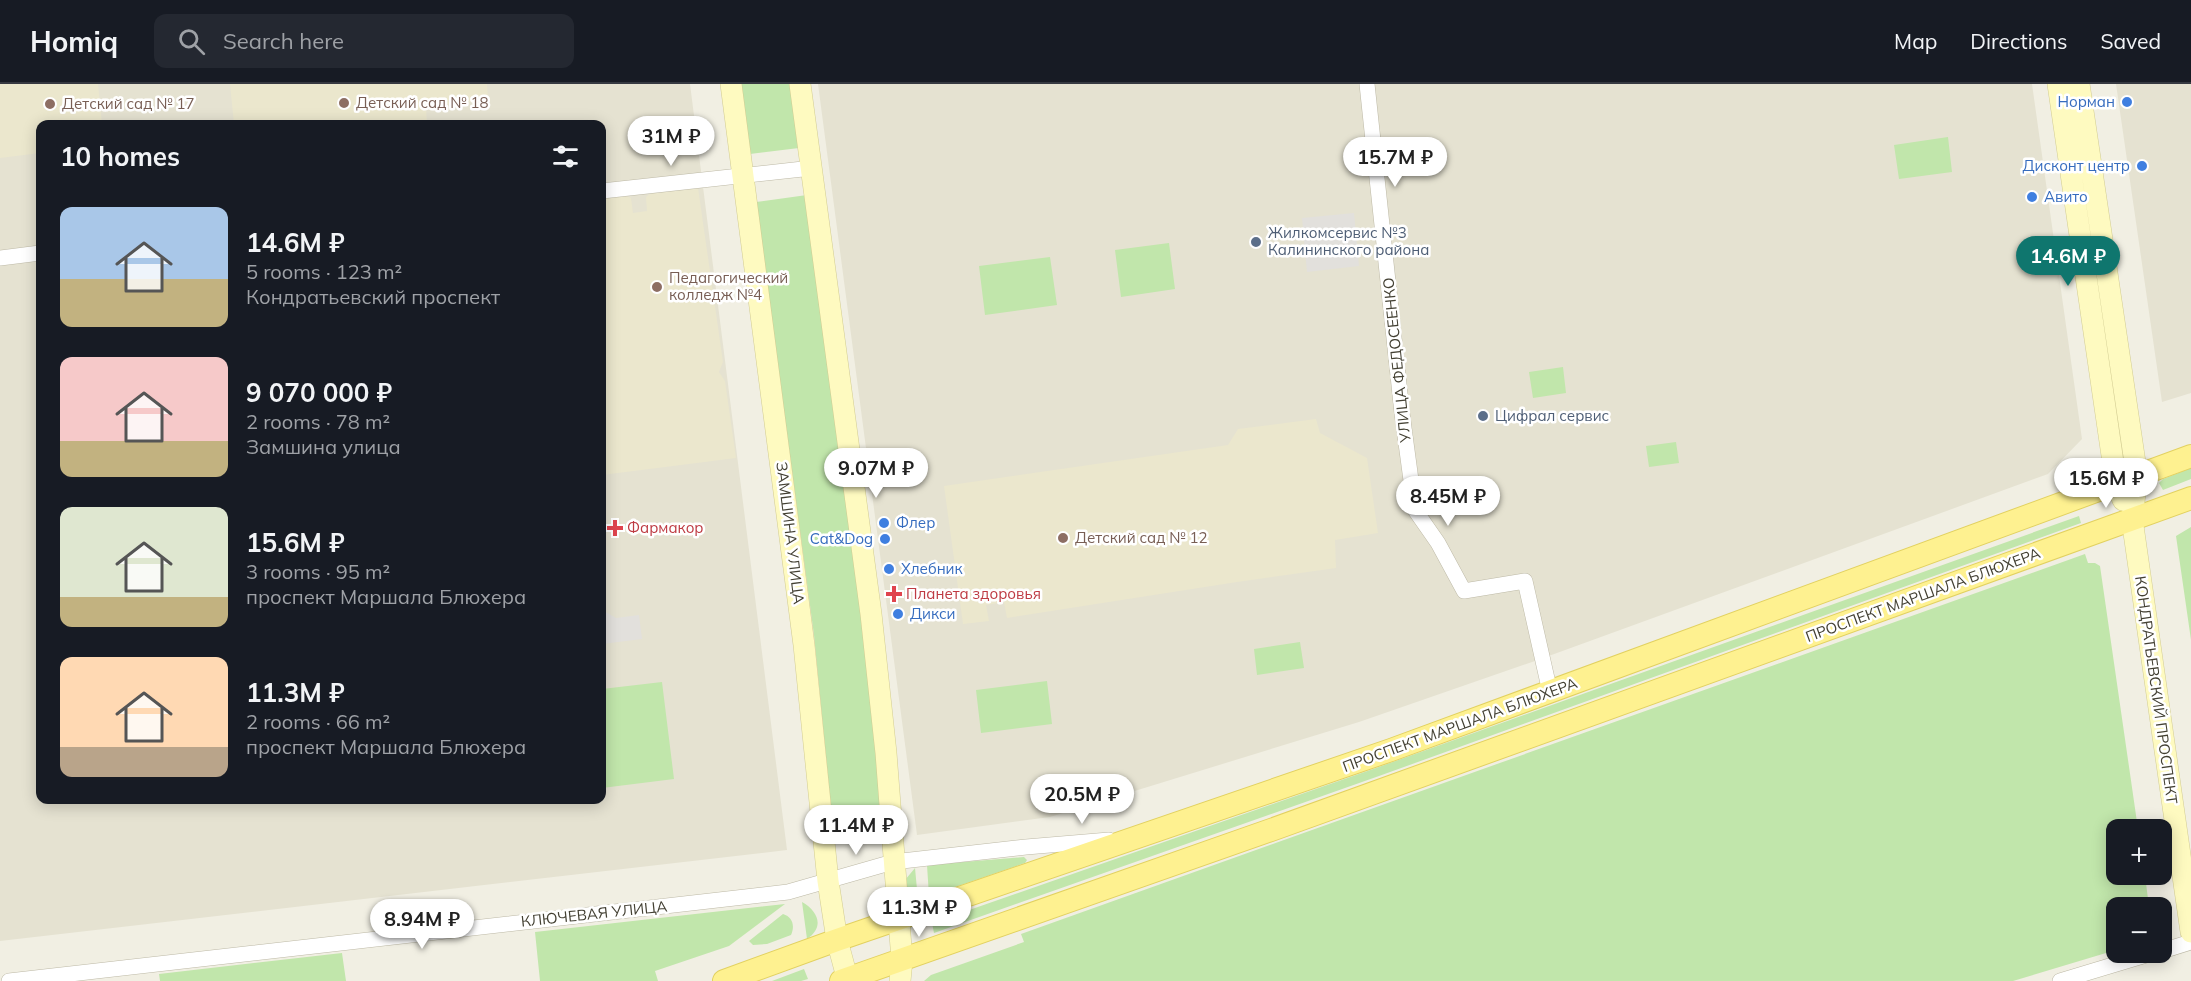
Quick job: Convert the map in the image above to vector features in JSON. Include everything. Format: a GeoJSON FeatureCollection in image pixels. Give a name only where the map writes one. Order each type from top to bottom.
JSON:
{"type":"FeatureCollection","features":[{"type":"Feature","properties":{"kind":"main road","name":"ПРОСПЕКТ МАРШАЛА БЛЮХЕРА"},"geometry":{"type":"LineString","coordinates":[[724,981],[1390,750],[2191,456]]}},
{"type":"Feature","properties":{"kind":"main road","name":"ПРОСПЕКТ МАРШАЛА БЛЮХЕРА"},"geometry":{"type":"LineString","coordinates":[[846,980],[901,971],[1260,834],[2191,498]]}},
{"type":"Feature","properties":{"kind":"street","name":"ЗАМШИНА УЛИЦА"},"geometry":{"type":"LineString","coordinates":[[731,84],[804,645],[828,881],[846,980]]}},
{"type":"Feature","properties":{"kind":"street"},"geometry":{"type":"LineString","coordinates":[[800,84],[871,614],[886,753],[901,971]]}},
{"type":"Feature","properties":{"kind":"street","name":"УЛИЦА ФЕДОСЕЕНКО"},"geometry":{"type":"LineString","coordinates":[[1367,84],[1402,413],[1415,510],[1438,543],[1464,591],[1525,581],[1550,692]]}},
{"type":"Feature","properties":{"kind":"street","name":"КОНДРАТЬЕВСКИЙ ПРОСПЕКТ"},"geometry":{"type":"LineString","coordinates":[[2058,84],[2127,480]]}},
{"type":"Feature","properties":{"kind":"street","name":"КОНДРАТЬЕВСКИЙ ПРОСПЕКТ"},"geometry":{"type":"LineString","coordinates":[[2079,84],[2132,519],[2183,821],[2191,932]]}},
{"type":"Feature","properties":{"kind":"street"},"geometry":{"type":"LineString","coordinates":[[606,192],[812,168]]}},
{"type":"Feature","properties":{"kind":"street"},"geometry":{"type":"LineString","coordinates":[[0,258],[36,254]]}},
{"type":"Feature","properties":{"kind":"street","name":"КЛЮЧЕВАЯ УЛИЦА"},"geometry":{"type":"LineString","coordinates":[[9,981],[788,892],[893,862],[1026,846],[1141,837]]}},
{"type":"Feature","properties":{"kind":"street"},"geometry":{"type":"LineString","coordinates":[[2172,948],[2191,942]]}},
{"type":"Feature","properties":{"kind":"street"},"geometry":{"type":"LineString","coordinates":[[2060,981],[2120,963]]}},
{"type":"Feature","properties":{"kind":"shaded area"},"geometry":{"type":"Polygon","coordinates":[[[0,84],[690,84],[787,850],[0,941],[0,84]]]}},
{"type":"Feature","properties":{"kind":"shaded area","name":"Детский сад № 17"},"geometry":{"type":"Polygon","coordinates":[[[0,84],[98,84],[102,120],[36,120],[36,154],[0,158],[0,84]]]}},
{"type":"Feature","properties":{"kind":"shaded area","name":"Детский сад № 18"},"geometry":{"type":"Polygon","coordinates":[[[230,84],[487,84],[488,100],[426,107],[427,120],[234,120],[230,84]]]}},
{"type":"Feature","properties":{"kind":"shaded area"},"geometry":{"type":"Polygon","coordinates":[[[818,84],[2032,84],[2082,439],[2048,474],[1535,661],[1359,722],[1050,817],[917,835],[818,84]]]}},
{"type":"Feature","properties":{"kind":"shaded area"},"geometry":{"type":"Polygon","coordinates":[[[2116,84],[2191,84],[2191,393],[2162,402],[2116,84]]]}},
{"type":"Feature","properties":{"kind":"shaded area","name":"Педагогический колледж №4"},"geometry":{"type":"Polygon","coordinates":[[[698,188],[723,362],[719,372],[725,381],[736,458],[606,474],[606,198],[626,196],[631,198],[633,213],[647,211],[646,197],[651,193],[698,188]]]}},
{"type":"Feature","properties":{"kind":"shaded area"},"geometry":{"type":"Polygon","coordinates":[[[1354,213],[1359,266],[1307,272],[1302,218],[1354,213]]]}},
{"type":"Feature","properties":{"kind":"shaded area"},"geometry":{"type":"Polygon","coordinates":[[[1316,419],[1320,433],[1367,458],[1378,533],[1335,540],[1336,568],[1007,618],[1004,602],[986,605],[989,621],[963,624],[944,486],[1228,445],[1238,429],[1316,419]]]}},
{"type":"Feature","properties":{"kind":"shaded area"},"geometry":{"type":"Polygon","coordinates":[[[606,612],[616,618],[639,615],[642,639],[606,644],[606,612]]]}},
{"type":"Feature","properties":{"kind":"green space"},"geometry":{"type":"Polygon","coordinates":[[[741,84],[790,84],[799,148],[750,154],[741,84]]]}},
{"type":"Feature","properties":{"kind":"green space"},"geometry":{"type":"Polygon","coordinates":[[[1948,137],[1952,172],[1899,179],[1894,145],[1948,137]]]}},
{"type":"Feature","properties":{"kind":"green space"},"geometry":{"type":"Polygon","coordinates":[[[807,195],[863,626],[877,753],[882,833],[834,838],[814,635],[756,202],[807,195]]]}},
{"type":"Feature","properties":{"kind":"green space"},"geometry":{"type":"Polygon","coordinates":[[[1169,243],[1175,289],[1121,297],[1115,250],[1169,243]]]}},
{"type":"Feature","properties":{"kind":"green space"},"geometry":{"type":"Polygon","coordinates":[[[1050,257],[1057,305],[985,315],[979,266],[1050,257]]]}},
{"type":"Feature","properties":{"kind":"green space"},"geometry":{"type":"Polygon","coordinates":[[[1563,367],[1566,393],[1533,398],[1529,372],[1563,367]]]}},
{"type":"Feature","properties":{"kind":"green space"},"geometry":{"type":"Polygon","coordinates":[[[1676,442],[1679,463],[1649,467],[1646,446],[1676,442]]]}},
{"type":"Feature","properties":{"kind":"green space"},"geometry":{"type":"Polygon","coordinates":[[[2191,468],[2191,479],[2163,490],[2159,483],[2163,479],[2191,468]]]}},
{"type":"Feature","properties":{"kind":"green space"},"geometry":{"type":"Polygon","coordinates":[[[2079,516],[2081,523],[1379,776],[934,933],[932,923],[1376,768],[2079,516]]]}},
{"type":"Feature","properties":{"kind":"green space"},"geometry":{"type":"Polygon","coordinates":[[[2191,527],[2191,640],[2176,536],[2191,527]]]}},
{"type":"Feature","properties":{"kind":"green space"},"geometry":{"type":"Polygon","coordinates":[[[2085,554],[2088,563],[2100,566],[2137,819],[2106,819],[2106,885],[2146,885],[2148,897],[2106,897],[2106,953],[2013,981],[924,981],[931,975],[1024,942],[1021,934],[2085,554]]]}},
{"type":"Feature","properties":{"kind":"green space"},"geometry":{"type":"Polygon","coordinates":[[[1300,642],[1304,668],[1257,675],[1254,649],[1300,642]]]}},
{"type":"Feature","properties":{"kind":"green space"},"geometry":{"type":"Polygon","coordinates":[[[1047,681],[1052,724],[981,733],[976,690],[1047,681]]]}},
{"type":"Feature","properties":{"kind":"green space"},"geometry":{"type":"Polygon","coordinates":[[[662,682],[674,779],[606,788],[606,689],[662,682]]]}},
{"type":"Feature","properties":{"kind":"green space"},"geometry":{"type":"Polygon","coordinates":[[[1024,857],[1027,860],[1025,863],[929,896],[927,865],[1024,857]]]}},
{"type":"Feature","properties":{"kind":"green space"},"geometry":{"type":"Polygon","coordinates":[[[915,868],[918,900],[913,899],[906,891],[905,880],[915,868]]]}},
{"type":"Feature","properties":{"kind":"green space"},"geometry":{"type":"Polygon","coordinates":[[[802,902],[815,914],[818,924],[813,934],[807,939],[802,902]]]}},
{"type":"Feature","properties":{"kind":"green space"},"geometry":{"type":"Polygon","coordinates":[[[785,904],[729,946],[655,971],[658,981],[540,981],[535,932],[785,904]]]}},
{"type":"Feature","properties":{"kind":"green space"},"geometry":{"type":"Polygon","coordinates":[[[783,914],[792,922],[791,935],[767,944],[753,945],[749,941],[783,914]]]}},
{"type":"Feature","properties":{"kind":"green space"},"geometry":{"type":"Polygon","coordinates":[[[342,953],[346,981],[160,981],[159,974],[342,953]]]}},
{"type":"Feature","properties":{"kind":"green space"},"geometry":{"type":"Polygon","coordinates":[[[804,969],[808,979],[772,981],[804,969]]]}},
{"type":"Feature","properties":{"kind":"place","name":"Норман"},"geometry":{"type":"Point","coordinates":[2127,102]}},
{"type":"Feature","properties":{"kind":"place","name":"Детский сад № 18"},"geometry":{"type":"Point","coordinates":[344,103]}},
{"type":"Feature","properties":{"kind":"place","name":"Детский сад № 17"},"geometry":{"type":"Point","coordinates":[50,104]}},
{"type":"Feature","properties":{"kind":"place","name":"Дисконт центр"},"geometry":{"type":"Point","coordinates":[2142,166]}},
{"type":"Feature","properties":{"kind":"place","name":"Авито"},"geometry":{"type":"Point","coordinates":[2032,197]}},
{"type":"Feature","properties":{"kind":"place","name":"Жилкомсервис №3 Калининского района"},"geometry":{"type":"Point","coordinates":[1256,242]}},
{"type":"Feature","properties":{"kind":"place","name":"Педагогический колледж №4"},"geometry":{"type":"Point","coordinates":[657,287]}},
{"type":"Feature","properties":{"kind":"place","name":"Цифрал сервис"},"geometry":{"type":"Point","coordinates":[1483,416]}},
{"type":"Feature","properties":{"kind":"place","name":"Флер"},"geometry":{"type":"Point","coordinates":[884,523]}},
{"type":"Feature","properties":{"kind":"place","name":"Фармакор"},"geometry":{"type":"Point","coordinates":[615,528]}},
{"type":"Feature","properties":{"kind":"place","name":"Детский сад № 12"},"geometry":{"type":"Point","coordinates":[1063,538]}},
{"type":"Feature","properties":{"kind":"place","name":"Cat&Dog"},"geometry":{"type":"Point","coordinates":[885,539]}},
{"type":"Feature","properties":{"kind":"place","name":"Хлебник"},"geometry":{"type":"Point","coordinates":[889,569]}},
{"type":"Feature","properties":{"kind":"place","name":"Планета здоровья"},"geometry":{"type":"Point","coordinates":[894,594]}},
{"type":"Feature","properties":{"kind":"place","name":"Дикси"},"geometry":{"type":"Point","coordinates":[898,614]}}]}
